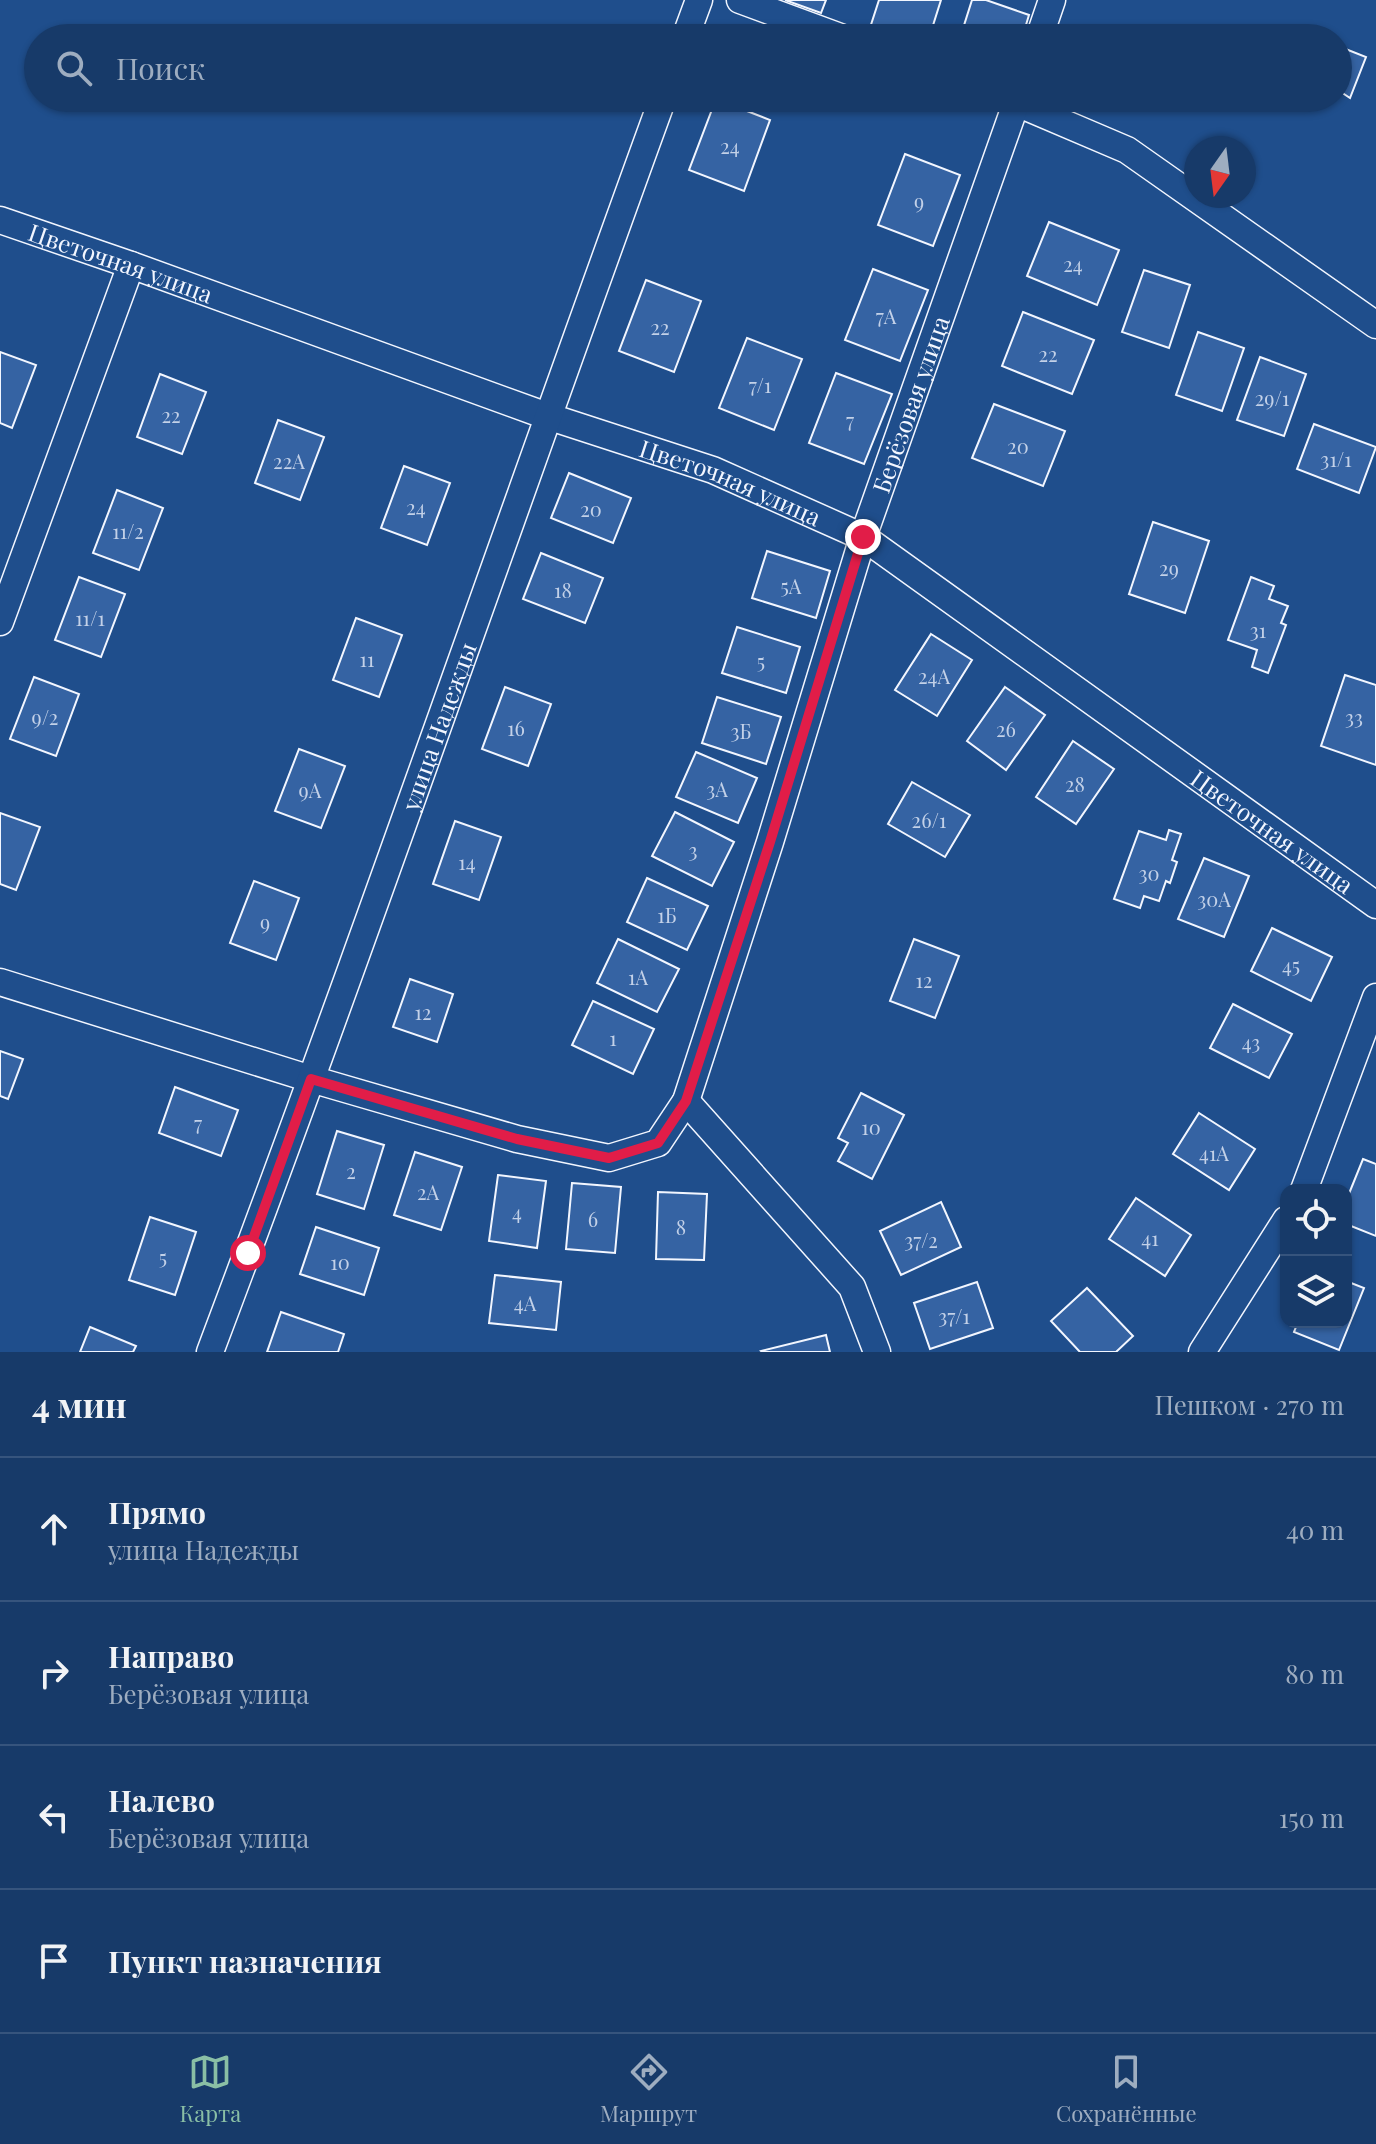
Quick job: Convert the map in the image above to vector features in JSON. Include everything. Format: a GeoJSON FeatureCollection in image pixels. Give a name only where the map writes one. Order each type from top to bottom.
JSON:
{"type":"FeatureCollection","features":[{"type":"Feature","properties":{"kind":"street"},"geometry":{"type":"LineString","coordinates":[[690,24],[699,0]]}},
{"type":"Feature","properties":{"kind":"street"},"geometry":{"type":"LineString","coordinates":[[740,0],[805,24]]}},
{"type":"Feature","properties":{"kind":"street"},"geometry":{"type":"LineString","coordinates":[[1044,24],[1052,0]]}},
{"type":"Feature","properties":{"kind":"street","name":"улица Надежды"},"geometry":{"type":"LineString","coordinates":[[210,1352],[658,112]]}},
{"type":"Feature","properties":{"kind":"street","name":"Берёзовая улица"},"geometry":{"type":"LineString","coordinates":[[0,982],[311,1079],[517,1139],[609,1158],[658,1143],[686,1101],[863,537],[1010,112]]}},
{"type":"Feature","properties":{"kind":"street"},"geometry":{"type":"LineString","coordinates":[[1043,112],[1127,150],[1376,325]]}},
{"type":"Feature","properties":{"kind":"street","name":"Цветочная улица"},"geometry":{"type":"LineString","coordinates":[[0,220],[547,416],[713,470],[863,537],[1376,905]]}},
{"type":"Feature","properties":{"kind":"street"},"geometry":{"type":"LineString","coordinates":[[0,622],[131,265]]}},
{"type":"Feature","properties":{"kind":"street"},"geometry":{"type":"LineString","coordinates":[[1306,1184],[1376,997]]}},
{"type":"Feature","properties":{"kind":"street"},"geometry":{"type":"LineString","coordinates":[[686,1101],[852,1287],[877,1352]]}},
{"type":"Feature","properties":{"kind":"street"},"geometry":{"type":"LineString","coordinates":[[1202,1352],[1280,1229]]}},
{"type":"Feature","properties":{"kind":"building"},"geometry":{"type":"Polygon","coordinates":[[[785,0],[826,0],[821,13],[785,0]]]}},
{"type":"Feature","properties":{"kind":"building"},"geometry":{"type":"Polygon","coordinates":[[[879,0],[941,0],[933,24],[871,24],[879,0]]]}},
{"type":"Feature","properties":{"kind":"building"},"geometry":{"type":"Polygon","coordinates":[[[972,0],[986,0],[1029,15],[1026,24],[964,24],[972,0]]]}},
{"type":"Feature","properties":{"kind":"building"},"geometry":{"type":"Polygon","coordinates":[[[1352,52],[1366,57],[1352,93],[1352,52]]]}},
{"type":"Feature","properties":{"kind":"building"},"geometry":{"type":"Polygon","coordinates":[[[711,112],[749,112],[770,120],[744,191],[689,170],[711,112]]]}},
{"type":"Feature","properties":{"kind":"building"},"geometry":{"type":"Polygon","coordinates":[[[905,154],[960,175],[933,246],[878,225],[905,154]]]}},
{"type":"Feature","properties":{"kind":"building"},"geometry":{"type":"Polygon","coordinates":[[[1049,222],[1119,250],[1097,305],[1027,276],[1049,222]]]}},
{"type":"Feature","properties":{"kind":"building"},"geometry":{"type":"Polygon","coordinates":[[[873,269],[928,290],[900,361],[845,340],[873,269]]]}},
{"type":"Feature","properties":{"kind":"building"},"geometry":{"type":"Polygon","coordinates":[[[1144,270],[1190,285],[1169,348],[1122,332],[1144,270]]]}},
{"type":"Feature","properties":{"kind":"building"},"geometry":{"type":"Polygon","coordinates":[[[646,280],[701,301],[674,372],[619,351],[646,280]]]}},
{"type":"Feature","properties":{"kind":"building"},"geometry":{"type":"Polygon","coordinates":[[[1023,312],[1094,340],[1072,394],[1002,366],[1023,312]]]}},
{"type":"Feature","properties":{"kind":"building"},"geometry":{"type":"Polygon","coordinates":[[[1198,332],[1244,348],[1222,411],[1176,395],[1198,332]]]}},
{"type":"Feature","properties":{"kind":"building"},"geometry":{"type":"Polygon","coordinates":[[[747,338],[802,359],[774,430],[719,408],[747,338]]]}},
{"type":"Feature","properties":{"kind":"building"},"geometry":{"type":"Polygon","coordinates":[[[0,352],[36,365],[12,428],[0,423],[0,352]]]}},
{"type":"Feature","properties":{"kind":"building"},"geometry":{"type":"Polygon","coordinates":[[[1260,357],[1306,374],[1284,436],[1237,420],[1260,357]]]}},
{"type":"Feature","properties":{"kind":"building"},"geometry":{"type":"Polygon","coordinates":[[[836,373],[892,394],[864,464],[809,443],[836,373]]]}},
{"type":"Feature","properties":{"kind":"building"},"geometry":{"type":"Polygon","coordinates":[[[160,374],[206,392],[182,454],[137,437],[160,374]]]}},
{"type":"Feature","properties":{"kind":"building"},"geometry":{"type":"Polygon","coordinates":[[[994,404],[1065,431],[1043,486],[972,458],[994,404]]]}},
{"type":"Feature","properties":{"kind":"building"},"geometry":{"type":"Polygon","coordinates":[[[278,420],[324,437],[300,500],[255,483],[278,420]]]}},
{"type":"Feature","properties":{"kind":"building"},"geometry":{"type":"Polygon","coordinates":[[[1314,424],[1376,447],[1359,493],[1297,469],[1314,424]]]}},
{"type":"Feature","properties":{"kind":"building"},"geometry":{"type":"Polygon","coordinates":[[[404,466],[450,483],[427,545],[381,528],[404,466]]]}},
{"type":"Feature","properties":{"kind":"building"},"geometry":{"type":"Polygon","coordinates":[[[569,473],[631,498],[613,543],[551,518],[569,473]]]}},
{"type":"Feature","properties":{"kind":"building"},"geometry":{"type":"Polygon","coordinates":[[[117,490],[163,508],[139,570],[93,553],[117,490]]]}},
{"type":"Feature","properties":{"kind":"building"},"geometry":{"type":"Polygon","coordinates":[[[1153,522],[1209,541],[1185,613],[1129,594],[1153,522]]]}},
{"type":"Feature","properties":{"kind":"building"},"geometry":{"type":"Polygon","coordinates":[[[767,551],[830,571],[816,618],[752,598],[767,551]]]}},
{"type":"Feature","properties":{"kind":"building"},"geometry":{"type":"Polygon","coordinates":[[[541,553],[603,578],[585,623],[523,599],[541,553]]]}},
{"type":"Feature","properties":{"kind":"building"},"geometry":{"type":"Polygon","coordinates":[[[79,577],[125,594],[101,657],[55,640],[79,577]]]}},
{"type":"Feature","properties":{"kind":"building"},"geometry":{"type":"Polygon","coordinates":[[[1251,577],[1274,586],[1269,599],[1288,606],[1281,623],[1286,625],[1268,673],[1252,667],[1257,650],[1228,640],[1251,577]]]}},
{"type":"Feature","properties":{"kind":"building"},"geometry":{"type":"Polygon","coordinates":[[[356,618],[402,635],[379,697],[333,680],[356,618]]]}},
{"type":"Feature","properties":{"kind":"building"},"geometry":{"type":"Polygon","coordinates":[[[737,627],[800,647],[786,693],[722,673],[737,627]]]}},
{"type":"Feature","properties":{"kind":"building"},"geometry":{"type":"Polygon","coordinates":[[[931,634],[972,660],[937,716],[895,690],[931,634]]]}},
{"type":"Feature","properties":{"kind":"building"},"geometry":{"type":"Polygon","coordinates":[[[1345,675],[1376,685],[1376,765],[1321,746],[1345,675]]]}},
{"type":"Feature","properties":{"kind":"building"},"geometry":{"type":"Polygon","coordinates":[[[34,677],[79,694],[56,756],[10,739],[34,677]]]}},
{"type":"Feature","properties":{"kind":"building"},"geometry":{"type":"Polygon","coordinates":[[[505,687],[551,704],[528,766],[482,749],[505,687]]]}},
{"type":"Feature","properties":{"kind":"building"},"geometry":{"type":"Polygon","coordinates":[[[1005,687],[1045,715],[1006,770],[967,741],[1005,687]]]}},
{"type":"Feature","properties":{"kind":"building"},"geometry":{"type":"Polygon","coordinates":[[[717,697],[781,717],[766,764],[702,743],[717,697]]]}},
{"type":"Feature","properties":{"kind":"building"},"geometry":{"type":"Polygon","coordinates":[[[1073,741],[1114,769],[1076,824],[1036,797],[1073,741]]]}},
{"type":"Feature","properties":{"kind":"building"},"geometry":{"type":"Polygon","coordinates":[[[299,749],[345,766],[321,828],[275,811],[299,749]]]}},
{"type":"Feature","properties":{"kind":"building"},"geometry":{"type":"Polygon","coordinates":[[[696,752],[757,778],[738,823],[676,797],[696,752]]]}},
{"type":"Feature","properties":{"kind":"building"},"geometry":{"type":"Polygon","coordinates":[[[912,782],[970,815],[945,857],[888,824],[912,782]]]}},
{"type":"Feature","properties":{"kind":"building"},"geometry":{"type":"Polygon","coordinates":[[[675,812],[734,842],[712,886],[652,856],[675,812]]]}},
{"type":"Feature","properties":{"kind":"building"},"geometry":{"type":"Polygon","coordinates":[[[0,813],[40,827],[16,890],[0,884],[0,813]]]}},
{"type":"Feature","properties":{"kind":"building"},"geometry":{"type":"Polygon","coordinates":[[[455,821],[501,837],[479,900],[433,884],[455,821]]]}},
{"type":"Feature","properties":{"kind":"building"},"geometry":{"type":"Polygon","coordinates":[[[1169,830],[1181,834],[1172,860],[1177,862],[1170,883],[1166,881],[1159,901],[1144,896],[1140,908],[1114,899],[1139,831],[1166,840],[1169,830]]]}},
{"type":"Feature","properties":{"kind":"building"},"geometry":{"type":"Polygon","coordinates":[[[1204,858],[1249,876],[1224,937],[1178,919],[1204,858]]]}},
{"type":"Feature","properties":{"kind":"building"},"geometry":{"type":"Polygon","coordinates":[[[647,878],[708,906],[687,950],[627,922],[647,878]]]}},
{"type":"Feature","properties":{"kind":"building"},"geometry":{"type":"Polygon","coordinates":[[[254,881],[299,898],[276,960],[230,943],[254,881]]]}},
{"type":"Feature","properties":{"kind":"building"},"geometry":{"type":"Polygon","coordinates":[[[1272,928],[1332,957],[1311,1001],[1251,971],[1272,928]]]}},
{"type":"Feature","properties":{"kind":"building"},"geometry":{"type":"Polygon","coordinates":[[[618,939],[679,969],[657,1012],[597,983],[618,939]]]}},
{"type":"Feature","properties":{"kind":"building"},"geometry":{"type":"Polygon","coordinates":[[[914,939],[959,956],[935,1018],[890,1001],[914,939]]]}},
{"type":"Feature","properties":{"kind":"building"},"geometry":{"type":"Polygon","coordinates":[[[410,979],[453,994],[437,1042],[393,1027],[410,979]]]}},
{"type":"Feature","properties":{"kind":"building"},"geometry":{"type":"Polygon","coordinates":[[[593,1001],[654,1029],[633,1074],[572,1045],[593,1001]]]}},
{"type":"Feature","properties":{"kind":"building"},"geometry":{"type":"Polygon","coordinates":[[[1233,1004],[1292,1034],[1269,1078],[1210,1048],[1233,1004]]]}},
{"type":"Feature","properties":{"kind":"building"},"geometry":{"type":"Polygon","coordinates":[[[0,1051],[23,1059],[8,1099],[0,1096],[0,1051]]]}},
{"type":"Feature","properties":{"kind":"building"},"geometry":{"type":"Polygon","coordinates":[[[175,1087],[238,1110],[221,1156],[159,1133],[175,1087]]]}},
{"type":"Feature","properties":{"kind":"building"},"geometry":{"type":"Polygon","coordinates":[[[861,1093],[904,1115],[872,1179],[838,1161],[848,1143],[838,1138],[861,1093]]]}},
{"type":"Feature","properties":{"kind":"building"},"geometry":{"type":"Polygon","coordinates":[[[1199,1113],[1255,1149],[1229,1190],[1173,1154],[1199,1113]]]}},
{"type":"Feature","properties":{"kind":"building"},"geometry":{"type":"Polygon","coordinates":[[[337,1131],[384,1145],[364,1209],[317,1194],[337,1131]]]}},
{"type":"Feature","properties":{"kind":"building"},"geometry":{"type":"Polygon","coordinates":[[[415,1152],[462,1167],[441,1230],[394,1215],[415,1152]]]}},
{"type":"Feature","properties":{"kind":"building"},"geometry":{"type":"Polygon","coordinates":[[[1363,1159],[1376,1164],[1376,1236],[1352,1226],[1352,1186],[1363,1159]]]}},
{"type":"Feature","properties":{"kind":"building"},"geometry":{"type":"Polygon","coordinates":[[[498,1175],[546,1181],[537,1248],[489,1241],[498,1175]]]}},
{"type":"Feature","properties":{"kind":"building"},"geometry":{"type":"Polygon","coordinates":[[[572,1183],[621,1187],[615,1253],[566,1249],[572,1183]]]}},
{"type":"Feature","properties":{"kind":"building"},"geometry":{"type":"Polygon","coordinates":[[[658,1192],[707,1194],[704,1260],[656,1259],[658,1192]]]}},
{"type":"Feature","properties":{"kind":"building"},"geometry":{"type":"Polygon","coordinates":[[[1136,1198],[1191,1235],[1165,1276],[1109,1239],[1136,1198]]]}},
{"type":"Feature","properties":{"kind":"building"},"geometry":{"type":"Polygon","coordinates":[[[941,1202],[961,1247],[901,1275],[880,1231],[941,1202]]]}},
{"type":"Feature","properties":{"kind":"building"},"geometry":{"type":"Polygon","coordinates":[[[150,1217],[196,1232],[175,1295],[129,1280],[150,1217]]]}},
{"type":"Feature","properties":{"kind":"building"},"geometry":{"type":"Polygon","coordinates":[[[316,1227],[379,1248],[364,1295],[300,1274],[316,1227]]]}},
{"type":"Feature","properties":{"kind":"building"},"geometry":{"type":"Polygon","coordinates":[[[495,1275],[561,1282],[556,1330],[489,1323],[495,1275]]]}},
{"type":"Feature","properties":{"kind":"building"},"geometry":{"type":"Polygon","coordinates":[[[977,1282],[993,1328],[930,1349],[914,1303],[977,1282]]]}},
{"type":"Feature","properties":{"kind":"building"},"geometry":{"type":"Polygon","coordinates":[[[1352,1283],[1364,1288],[1352,1318],[1352,1283]]]}},
{"type":"Feature","properties":{"kind":"building"},"geometry":{"type":"Polygon","coordinates":[[[1087,1288],[1133,1336],[1116,1352],[1080,1352],[1051,1321],[1087,1288]]]}},
{"type":"Feature","properties":{"kind":"building"},"geometry":{"type":"Polygon","coordinates":[[[281,1312],[344,1334],[338,1352],[267,1352],[281,1312]]]}},
{"type":"Feature","properties":{"kind":"building"},"geometry":{"type":"Polygon","coordinates":[[[90,1327],[136,1346],[133,1352],[80,1352],[90,1327]]]}},
{"type":"Feature","properties":{"kind":"building"},"geometry":{"type":"Polygon","coordinates":[[[1296,1328],[1348,1328],[1339,1350],[1294,1332],[1296,1328]]]}},
{"type":"Feature","properties":{"kind":"building"},"geometry":{"type":"Polygon","coordinates":[[[826,1335],[830,1352],[761,1351],[826,1335]]]}},
{"type":"Feature","properties":{"kind":"route"},"geometry":{"type":"LineString","coordinates":[[248,1253],[311,1079],[517,1139],[609,1158],[658,1143],[686,1101],[770,842],[863,537]]}}]}
